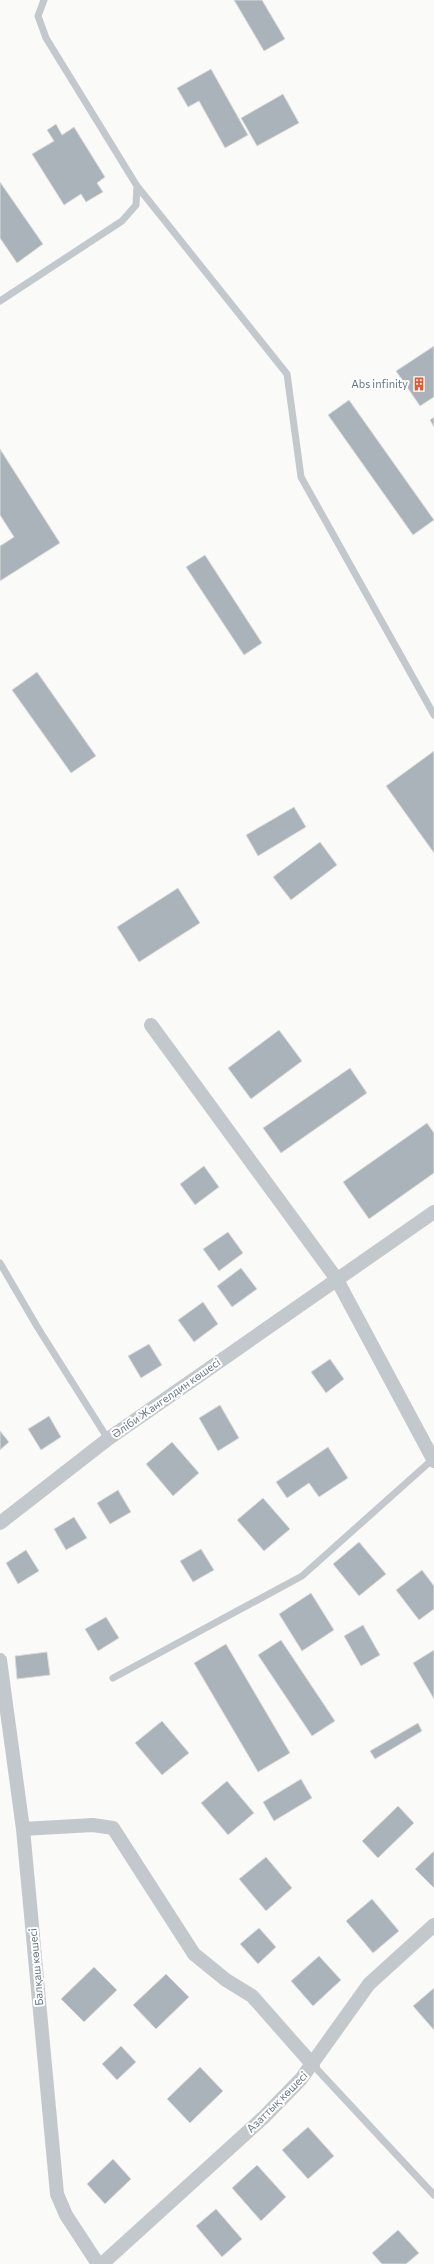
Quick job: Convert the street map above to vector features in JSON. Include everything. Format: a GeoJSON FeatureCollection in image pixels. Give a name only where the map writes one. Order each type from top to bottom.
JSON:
{"type":"FeatureCollection","features":[{"type":"Feature","properties":{"kind":"street"},"geometry":{"type":"LineString","coordinates":[[150,1025],[336,1278],[434,1460]]}},
{"type":"Feature","properties":{"kind":"street","name":"Әліби Жангелдин көшесі"},"geometry":{"type":"LineString","coordinates":[[0,1524],[108,1439],[336,1278],[434,1212]]}},
{"type":"Feature","properties":{"kind":"street","name":"Балқаш көшесі"},"geometry":{"type":"LineString","coordinates":[[0,1660],[23,1829],[57,2194],[66,2214],[98,2264]]}},
{"type":"Feature","properties":{"kind":"street"},"geometry":{"type":"LineString","coordinates":[[23,1829],[93,1825],[113,1828],[194,1954],[226,1980],[252,1996],[313,2065]]}},
{"type":"Feature","properties":{"kind":"street","name":"Азаттық көшесі"},"geometry":{"type":"LineString","coordinates":[[102,2264],[264,2117],[313,2065],[369,1984],[434,1925]]}},
{"type":"Feature","properties":{"kind":"lane"},"geometry":{"type":"LineString","coordinates":[[44,0],[38,16],[46,38],[137,186],[287,374],[301,478],[434,715]]}},
{"type":"Feature","properties":{"kind":"lane"},"geometry":{"type":"LineString","coordinates":[[0,301],[122,221],[136,205],[137,186]]}},
{"type":"Feature","properties":{"kind":"lane"},"geometry":{"type":"LineString","coordinates":[[0,1263],[38,1328],[108,1439]]}},
{"type":"Feature","properties":{"kind":"lane"},"geometry":{"type":"LineString","coordinates":[[113,1678],[302,1576],[434,1460]]}},
{"type":"Feature","properties":{"kind":"lane"},"geometry":{"type":"LineString","coordinates":[[313,2065],[434,2195]]}},
{"type":"Feature","properties":{"kind":"building"},"geometry":{"type":"Polygon","coordinates":[[[234,0],[262,0],[285,39],[264,51],[234,0]]]}},
{"type":"Feature","properties":{"kind":"building"},"geometry":{"type":"Polygon","coordinates":[[[211,69],[248,135],[225,148],[199,101],[188,107],[177,88],[211,69]]]}},
{"type":"Feature","properties":{"kind":"building"},"geometry":{"type":"Polygon","coordinates":[[[283,94],[299,123],[257,146],[241,118],[283,94]]]}},
{"type":"Feature","properties":{"kind":"building"},"geometry":{"type":"Polygon","coordinates":[[[56,124],[62,135],[74,127],[105,177],[97,183],[103,192],[86,202],[81,194],[64,205],[32,154],[54,141],[47,130],[56,124]]]}},
{"type":"Feature","properties":{"kind":"building"},"geometry":{"type":"Polygon","coordinates":[[[0,182],[43,244],[17,263],[0,238],[0,182]]]}},
{"type":"Feature","properties":{"kind":"building","name":"Abs infinity"},"geometry":{"type":"Polygon","coordinates":[[[434,346],[434,397],[420,406],[396,371],[434,346]]]}},
{"type":"Feature","properties":{"kind":"building"},"geometry":{"type":"Polygon","coordinates":[[[349,400],[434,520],[413,535],[328,415],[349,400]]]}},
{"type":"Feature","properties":{"kind":"building"},"geometry":{"type":"Polygon","coordinates":[[[434,417],[434,427],[430,420],[434,417]]]}},
{"type":"Feature","properties":{"kind":"building"},"geometry":{"type":"Polygon","coordinates":[[[0,449],[60,543],[0,581],[0,546],[14,537],[0,515],[0,449]]]}},
{"type":"Feature","properties":{"kind":"building"},"geometry":{"type":"Polygon","coordinates":[[[205,555],[262,643],[244,655],[186,567],[205,555]]]}},
{"type":"Feature","properties":{"kind":"building"},"geometry":{"type":"Polygon","coordinates":[[[37,672],[96,756],[71,773],[12,690],[37,672]]]}},
{"type":"Feature","properties":{"kind":"building"},"geometry":{"type":"Polygon","coordinates":[[[434,751],[434,853],[386,786],[434,751]]]}},
{"type":"Feature","properties":{"kind":"building"},"geometry":{"type":"Polygon","coordinates":[[[294,807],[306,827],[258,856],[246,835],[294,807]]]}},
{"type":"Feature","properties":{"kind":"building"},"geometry":{"type":"Polygon","coordinates":[[[320,842],[337,865],[291,900],[273,877],[320,842]]]}},
{"type":"Feature","properties":{"kind":"building"},"geometry":{"type":"Polygon","coordinates":[[[178,888],[200,923],[139,962],[117,927],[178,888]]]}},
{"type":"Feature","properties":{"kind":"building"},"geometry":{"type":"Polygon","coordinates":[[[279,1030],[302,1061],[251,1099],[228,1068],[279,1030]]]}},
{"type":"Feature","properties":{"kind":"building"},"geometry":{"type":"Polygon","coordinates":[[[350,1068],[367,1093],[281,1153],[263,1128],[350,1068]]]}},
{"type":"Feature","properties":{"kind":"building"},"geometry":{"type":"Polygon","coordinates":[[[427,1123],[434,1133],[434,1173],[369,1219],[343,1182],[427,1123]]]}},
{"type":"Feature","properties":{"kind":"building"},"geometry":{"type":"Polygon","coordinates":[[[204,1166],[219,1187],[195,1205],[180,1184],[204,1166]]]}},
{"type":"Feature","properties":{"kind":"building"},"geometry":{"type":"Polygon","coordinates":[[[228,1232],[243,1253],[219,1271],[203,1249],[228,1232]]]}},
{"type":"Feature","properties":{"kind":"building"},"geometry":{"type":"Polygon","coordinates":[[[241,1268],[257,1289],[232,1307],[217,1286],[241,1268]]]}},
{"type":"Feature","properties":{"kind":"building"},"geometry":{"type":"Polygon","coordinates":[[[203,1302],[218,1324],[194,1342],[178,1320],[203,1302]]]}},
{"type":"Feature","properties":{"kind":"building"},"geometry":{"type":"Polygon","coordinates":[[[149,1344],[162,1365],[141,1378],[128,1356],[149,1344]]]}},
{"type":"Feature","properties":{"kind":"building"},"geometry":{"type":"Polygon","coordinates":[[[330,1359],[344,1379],[326,1393],[311,1372],[330,1359]]]}},
{"type":"Feature","properties":{"kind":"building"},"geometry":{"type":"Polygon","coordinates":[[[220,1405],[239,1438],[218,1451],[199,1418],[220,1405]]]}},
{"type":"Feature","properties":{"kind":"building"},"geometry":{"type":"Polygon","coordinates":[[[49,1416],[61,1437],[41,1450],[28,1429],[49,1416]]]}},
{"type":"Feature","properties":{"kind":"building"},"geometry":{"type":"Polygon","coordinates":[[[0,1431],[9,1442],[0,1450],[0,1431]]]}},
{"type":"Feature","properties":{"kind":"building"},"geometry":{"type":"Polygon","coordinates":[[[172,1442],[199,1473],[173,1496],[146,1464],[172,1442]]]}},
{"type":"Feature","properties":{"kind":"building"},"geometry":{"type":"Polygon","coordinates":[[[328,1447],[348,1478],[319,1497],[309,1483],[287,1498],[276,1482],[328,1447]]]}},
{"type":"Feature","properties":{"kind":"building"},"geometry":{"type":"Polygon","coordinates":[[[118,1490],[131,1512],[110,1524],[97,1503],[118,1490]]]}},
{"type":"Feature","properties":{"kind":"building"},"geometry":{"type":"Polygon","coordinates":[[[263,1498],[290,1529],[264,1551],[237,1520],[263,1498]]]}},
{"type":"Feature","properties":{"kind":"building"},"geometry":{"type":"Polygon","coordinates":[[[74,1517],[87,1538],[66,1550],[54,1529],[74,1517]]]}},
{"type":"Feature","properties":{"kind":"building"},"geometry":{"type":"Polygon","coordinates":[[[359,1542],[386,1574],[359,1596],[333,1564],[359,1542]]]}},
{"type":"Feature","properties":{"kind":"building"},"geometry":{"type":"Polygon","coordinates":[[[201,1549],[214,1570],[193,1582],[180,1561],[201,1549]]]}},
{"type":"Feature","properties":{"kind":"building"},"geometry":{"type":"Polygon","coordinates":[[[26,1550],[39,1571],[18,1584],[6,1563],[26,1550]]]}},
{"type":"Feature","properties":{"kind":"building"},"geometry":{"type":"Polygon","coordinates":[[[422,1570],[434,1586],[434,1609],[419,1620],[396,1590],[422,1570]]]}},
{"type":"Feature","properties":{"kind":"building"},"geometry":{"type":"Polygon","coordinates":[[[311,1593],[334,1630],[302,1651],[279,1614],[311,1593]]]}},
{"type":"Feature","properties":{"kind":"building"},"geometry":{"type":"Polygon","coordinates":[[[106,1617],[119,1638],[98,1651],[85,1629],[106,1617]]]}},
{"type":"Feature","properties":{"kind":"building"},"geometry":{"type":"Polygon","coordinates":[[[363,1625],[380,1655],[361,1666],[344,1636],[363,1625]]]}},
{"type":"Feature","properties":{"kind":"building"},"geometry":{"type":"Polygon","coordinates":[[[281,1640],[335,1721],[312,1736],[258,1655],[281,1640]]]}},
{"type":"Feature","properties":{"kind":"building"},"geometry":{"type":"Polygon","coordinates":[[[226,1644],[290,1753],[258,1772],[194,1663],[226,1644]]]}},
{"type":"Feature","properties":{"kind":"building"},"geometry":{"type":"Polygon","coordinates":[[[434,1650],[434,1699],[413,1663],[434,1650]]]}},
{"type":"Feature","properties":{"kind":"building"},"geometry":{"type":"Polygon","coordinates":[[[47,1652],[50,1675],[17,1679],[15,1656],[47,1652]]]}},
{"type":"Feature","properties":{"kind":"building"},"geometry":{"type":"Polygon","coordinates":[[[162,1721],[189,1753],[162,1775],[135,1743],[162,1721]]]}},
{"type":"Feature","properties":{"kind":"building"},"geometry":{"type":"Polygon","coordinates":[[[418,1723],[422,1731],[375,1759],[370,1751],[418,1723]]]}},
{"type":"Feature","properties":{"kind":"building"},"geometry":{"type":"Polygon","coordinates":[[[301,1779],[312,1798],[274,1821],[263,1802],[301,1779]]]}},
{"type":"Feature","properties":{"kind":"building"},"geometry":{"type":"Polygon","coordinates":[[[227,1781],[254,1813],[228,1835],[201,1803],[227,1781]]]}},
{"type":"Feature","properties":{"kind":"building"},"geometry":{"type":"Polygon","coordinates":[[[398,1806],[414,1823],[378,1858],[362,1841],[398,1806]]]}},
{"type":"Feature","properties":{"kind":"building"},"geometry":{"type":"Polygon","coordinates":[[[434,1851],[434,1888],[415,1869],[434,1851]]]}},
{"type":"Feature","properties":{"kind":"building"},"geometry":{"type":"Polygon","coordinates":[[[266,1857],[292,1888],[266,1911],[239,1879],[266,1857]]]}},
{"type":"Feature","properties":{"kind":"building"},"geometry":{"type":"Polygon","coordinates":[[[372,1899],[399,1931],[373,1953],[346,1921],[372,1899]]]}},
{"type":"Feature","properties":{"kind":"building"},"geometry":{"type":"Polygon","coordinates":[[[259,1928],[276,1947],[258,1964],[240,1944],[259,1928]]]}},
{"type":"Feature","properties":{"kind":"building"},"geometry":{"type":"Polygon","coordinates":[[[319,1956],[341,1980],[313,2006],[291,1981],[319,1956]]]}},
{"type":"Feature","properties":{"kind":"building"},"geometry":{"type":"Polygon","coordinates":[[[94,1967],[117,1990],[84,2022],[61,1999],[94,1967]]]}},
{"type":"Feature","properties":{"kind":"building"},"geometry":{"type":"Polygon","coordinates":[[[166,1974],[189,1997],[156,2029],[133,2005],[166,1974]]]}},
{"type":"Feature","properties":{"kind":"building"},"geometry":{"type":"Polygon","coordinates":[[[434,1988],[434,2030],[413,2006],[434,1988]]]}},
{"type":"Feature","properties":{"kind":"building"},"geometry":{"type":"Polygon","coordinates":[[[121,2046],[136,2062],[117,2080],[102,2064],[121,2046]]]}},
{"type":"Feature","properties":{"kind":"building"},"geometry":{"type":"Polygon","coordinates":[[[200,2067],[223,2091],[190,2123],[167,2099],[200,2067]]]}},
{"type":"Feature","properties":{"kind":"building"},"geometry":{"type":"Polygon","coordinates":[[[308,2127],[334,2156],[308,2179],[282,2150],[308,2127]]]}},
{"type":"Feature","properties":{"kind":"building"},"geometry":{"type":"Polygon","coordinates":[[[113,2159],[131,2179],[105,2204],[87,2184],[113,2159]]]}},
{"type":"Feature","properties":{"kind":"building"},"geometry":{"type":"Polygon","coordinates":[[[257,2165],[286,2197],[261,2221],[232,2188],[257,2165]]]}},
{"type":"Feature","properties":{"kind":"building"},"geometry":{"type":"Polygon","coordinates":[[[216,2209],[242,2239],[222,2257],[196,2226],[216,2209]]]}},
{"type":"Feature","properties":{"kind":"building"},"geometry":{"type":"Polygon","coordinates":[[[398,2230],[419,2253],[406,2264],[382,2264],[372,2253],[398,2230]]]}},
{"type":"Feature","properties":{"kind":"place","name":"Abs infinity"},"geometry":{"type":"Point","coordinates":[419,384]}}]}
